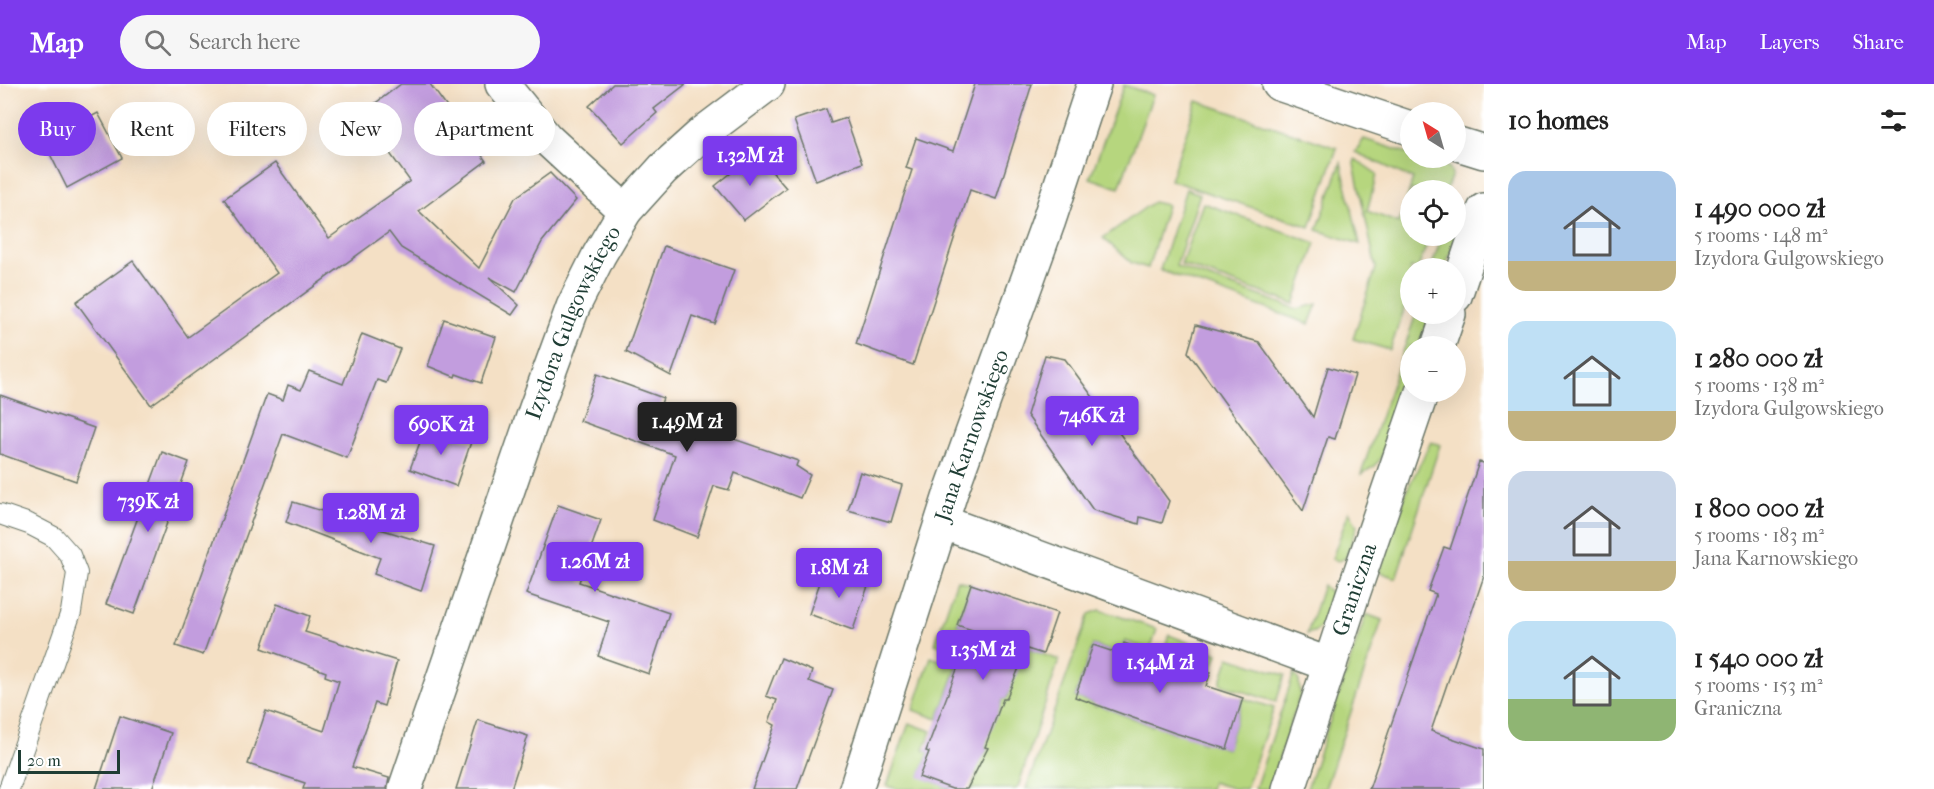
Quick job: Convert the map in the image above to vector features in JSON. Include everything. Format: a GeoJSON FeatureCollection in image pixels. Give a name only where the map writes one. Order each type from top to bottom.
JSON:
{"type":"FeatureCollection","features":[{"type":"Feature","properties":{"kind":"street"},"geometry":{"type":"LineString","coordinates":[[502,84],[546,138],[626,212]]}},
{"type":"Feature","properties":{"kind":"street","name":"Izydora Gulgowskiego"},"geometry":{"type":"LineString","coordinates":[[405,789],[536,408],[573,307],[599,255],[626,212],[663,170],[703,133],[768,84]]}},
{"type":"Feature","properties":{"kind":"street","name":"Jana Karnowskiego"},"geometry":{"type":"LineString","coordinates":[[856,789],[942,522],[1048,223],[1094,84]]}},
{"type":"Feature","properties":{"kind":"street"},"geometry":{"type":"LineString","coordinates":[[1279,84],[1400,125]]}},
{"type":"Feature","properties":{"kind":"street"},"geometry":{"type":"LineString","coordinates":[[1466,146],[1484,152]]}},
{"type":"Feature","properties":{"kind":"street"},"geometry":{"type":"LineString","coordinates":[[1466,263],[1484,210]]}},
{"type":"Feature","properties":{"kind":"street","name":"Graniczna"},"geometry":{"type":"LineString","coordinates":[[1289,789],[1419,402]]}},
{"type":"Feature","properties":{"kind":"street"},"geometry":{"type":"LineString","coordinates":[[942,522],[1330,665]]}},
{"type":"Feature","properties":{"kind":"lane"},"geometry":{"type":"LineString","coordinates":[[0,514],[29,524],[54,537],[70,555],[77,573],[71,612],[9,789]]}},
{"type":"Feature","properties":{"kind":"green space"},"geometry":{"type":"Polygon","coordinates":[[[1124,85],[1153,95],[1119,188],[1090,178],[1124,85]]]}},
{"type":"Feature","properties":{"kind":"green space"},"geometry":{"type":"Polygon","coordinates":[[[1197,101],[1337,148],[1310,227],[1170,180],[1197,101]]]}},
{"type":"Feature","properties":{"kind":"green space"},"geometry":{"type":"Polygon","coordinates":[[[1364,139],[1400,151],[1400,168],[1449,168],[1452,174],[1450,180],[1413,180],[1355,152],[1364,139]]]}},
{"type":"Feature","properties":{"kind":"green space"},"geometry":{"type":"Polygon","coordinates":[[[1355,159],[1377,174],[1367,211],[1399,223],[1400,220],[1400,246],[1426,246],[1422,258],[1400,258],[1400,321],[1390,350],[1353,339],[1376,268],[1354,164],[1355,159]]]}},
{"type":"Feature","properties":{"kind":"green space"},"geometry":{"type":"Polygon","coordinates":[[[1341,163],[1360,244],[1317,230],[1341,163]]]}},
{"type":"Feature","properties":{"kind":"green space"},"geometry":{"type":"Polygon","coordinates":[[[1186,189],[1200,194],[1176,266],[1297,309],[1317,304],[1309,324],[1160,270],[1186,189]]]}},
{"type":"Feature","properties":{"kind":"green space"},"geometry":{"type":"Polygon","coordinates":[[[1153,202],[1167,205],[1148,268],[1132,263],[1103,238],[1153,202]]]}},
{"type":"Feature","properties":{"kind":"green space"},"geometry":{"type":"Polygon","coordinates":[[[1203,203],[1316,243],[1294,304],[1181,264],[1203,203]]]}},
{"type":"Feature","properties":{"kind":"green space"},"geometry":{"type":"Polygon","coordinates":[[[1439,246],[1453,246],[1449,258],[1434,258],[1439,246]]]}},
{"type":"Feature","properties":{"kind":"green space"},"geometry":{"type":"Polygon","coordinates":[[[1413,324],[1427,324],[1422,336],[1408,336],[1413,324]]]}},
{"type":"Feature","properties":{"kind":"green space"},"geometry":{"type":"Polygon","coordinates":[[[1400,361],[1400,402],[1381,458],[1375,466],[1361,474],[1400,361]]]}},
{"type":"Feature","properties":{"kind":"green space"},"geometry":{"type":"Polygon","coordinates":[[[1431,442],[1440,445],[1396,578],[1379,572],[1407,490],[1431,442]]]}},
{"type":"Feature","properties":{"kind":"green space"},"geometry":{"type":"Polygon","coordinates":[[[1349,511],[1357,526],[1346,558],[1339,561],[1332,559],[1349,511]]]}},
{"type":"Feature","properties":{"kind":"green space"},"geometry":{"type":"Polygon","coordinates":[[[957,580],[971,584],[957,624],[975,631],[966,654],[935,644],[957,580]]]}},
{"type":"Feature","properties":{"kind":"green space"},"geometry":{"type":"Polygon","coordinates":[[[1323,585],[1331,593],[1333,599],[1323,624],[1316,631],[1307,634],[1323,585]]]}},
{"type":"Feature","properties":{"kind":"green space"},"geometry":{"type":"Polygon","coordinates":[[[1100,610],[1157,629],[1146,662],[1141,660],[1145,648],[1125,641],[1120,654],[1093,645],[1075,697],[1093,703],[1096,707],[1098,705],[1152,726],[1153,724],[1203,743],[1204,741],[1227,749],[1243,698],[1274,708],[1246,789],[1235,789],[1212,782],[1210,789],[1026,789],[1089,614],[1100,610]]]}},
{"type":"Feature","properties":{"kind":"green space"},"geometry":{"type":"Polygon","coordinates":[[[1366,614],[1382,620],[1325,789],[1307,789],[1366,614]]]}},
{"type":"Feature","properties":{"kind":"green space"},"geometry":{"type":"Polygon","coordinates":[[[1169,635],[1218,654],[1211,672],[1191,665],[1186,680],[1159,666],[1169,635]]]}},
{"type":"Feature","properties":{"kind":"green space"},"geometry":{"type":"Polygon","coordinates":[[[1023,647],[1059,660],[1018,787],[1016,789],[971,789],[977,774],[973,772],[988,748],[983,746],[1003,699],[1007,697],[1023,647]]]}},
{"type":"Feature","properties":{"kind":"green space"},"geometry":{"type":"Polygon","coordinates":[[[931,657],[957,667],[938,719],[913,710],[931,657]]]}},
{"type":"Feature","properties":{"kind":"green space"},"geometry":{"type":"Polygon","coordinates":[[[1229,657],[1285,675],[1276,702],[1220,684],[1229,657]]]}},
{"type":"Feature","properties":{"kind":"green space"},"geometry":{"type":"Polygon","coordinates":[[[1294,673],[1299,681],[1300,695],[1269,789],[1255,789],[1294,673]]]}},
{"type":"Feature","properties":{"kind":"green space"},"geometry":{"type":"Polygon","coordinates":[[[909,723],[931,731],[924,750],[929,752],[920,776],[952,789],[897,789],[887,786],[909,723]]]}},
{"type":"Feature","properties":{"kind":"building"},"geometry":{"type":"Polygon","coordinates":[[[401,84],[430,84],[443,102],[414,102],[414,156],[482,156],[486,161],[419,211],[479,268],[515,198],[550,173],[576,200],[542,242],[516,292],[489,277],[519,305],[512,315],[401,248],[389,232],[151,405],[76,302],[133,261],[188,337],[277,273],[224,199],[275,163],[329,238],[410,181],[392,156],[402,156],[402,102],[377,102],[401,84]]]}},
{"type":"Feature","properties":{"kind":"building"},"geometry":{"type":"Polygon","coordinates":[[[613,84],[686,84],[654,109],[657,113],[623,143],[589,106],[613,84]]]}},
{"type":"Feature","properties":{"kind":"building"},"geometry":{"type":"Polygon","coordinates":[[[975,84],[1032,84],[996,199],[970,190],[913,365],[856,344],[912,170],[906,168],[916,138],[953,151],[975,84]]]}},
{"type":"Feature","properties":{"kind":"building"},"geometry":{"type":"Polygon","coordinates":[[[826,109],[831,123],[846,118],[862,163],[816,181],[794,120],[826,109]]]}},
{"type":"Feature","properties":{"kind":"building"},"geometry":{"type":"Polygon","coordinates":[[[98,113],[108,132],[108,156],[121,156],[122,158],[67,188],[51,156],[96,156],[96,114],[98,113]]]}},
{"type":"Feature","properties":{"kind":"building"},"geometry":{"type":"Polygon","coordinates":[[[756,153],[786,188],[744,220],[715,186],[756,153]]]}},
{"type":"Feature","properties":{"kind":"building"},"geometry":{"type":"Polygon","coordinates":[[[664,246],[734,270],[715,324],[692,316],[671,376],[626,352],[664,246]]]}},
{"type":"Feature","properties":{"kind":"building"},"geometry":{"type":"Polygon","coordinates":[[[444,319],[496,337],[481,383],[456,374],[455,377],[428,366],[444,319]]]}},
{"type":"Feature","properties":{"kind":"building"},"geometry":{"type":"Polygon","coordinates":[[[1196,325],[1259,342],[1313,417],[1328,367],[1355,375],[1335,439],[1328,437],[1303,511],[1188,352],[1196,325]]]}},
{"type":"Feature","properties":{"kind":"building"},"geometry":{"type":"Polygon","coordinates":[[[362,334],[400,349],[386,383],[377,380],[347,458],[283,434],[203,655],[176,646],[267,394],[283,400],[288,385],[301,390],[309,371],[343,384],[362,334]]]}},
{"type":"Feature","properties":{"kind":"building"},"geometry":{"type":"Polygon","coordinates":[[[1045,355],[1065,359],[1169,501],[1162,523],[1140,517],[1139,524],[1093,510],[1027,415],[1045,355]]]}},
{"type":"Feature","properties":{"kind":"building"},"geometry":{"type":"Polygon","coordinates":[[[597,374],[663,398],[658,413],[798,461],[796,466],[810,475],[800,498],[735,473],[729,490],[714,486],[697,537],[653,520],[675,455],[580,421],[597,374]]]}},
{"type":"Feature","properties":{"kind":"building"},"geometry":{"type":"Polygon","coordinates":[[[0,395],[94,428],[76,481],[0,454],[0,395]]]}},
{"type":"Feature","properties":{"kind":"building"},"geometry":{"type":"Polygon","coordinates":[[[426,426],[471,442],[456,486],[410,469],[426,426]]]}},
{"type":"Feature","properties":{"kind":"building"},"geometry":{"type":"Polygon","coordinates":[[[162,452],[189,462],[134,614],[106,604],[162,452]]]}},
{"type":"Feature","properties":{"kind":"building"},"geometry":{"type":"Polygon","coordinates":[[[1479,462],[1484,463],[1484,576],[1431,731],[1484,749],[1484,789],[1369,789],[1436,594],[1428,591],[1444,547],[1450,549],[1479,462]]]}},
{"type":"Feature","properties":{"kind":"building"},"geometry":{"type":"Polygon","coordinates":[[[860,472],[902,485],[891,522],[848,510],[860,472]]]}},
{"type":"Feature","properties":{"kind":"building"},"geometry":{"type":"Polygon","coordinates":[[[293,502],[435,546],[421,591],[374,574],[380,558],[286,522],[293,502]]]}},
{"type":"Feature","properties":{"kind":"building"},"geometry":{"type":"Polygon","coordinates":[[[558,505],[601,520],[579,582],[669,613],[649,674],[598,656],[609,622],[526,594],[558,505]]]}},
{"type":"Feature","properties":{"kind":"building"},"geometry":{"type":"Polygon","coordinates":[[[825,568],[869,583],[853,630],[809,614],[825,568]]]}},
{"type":"Feature","properties":{"kind":"building"},"geometry":{"type":"Polygon","coordinates":[[[971,584],[1057,613],[1043,654],[1027,649],[1006,699],[1003,699],[985,747],[988,748],[967,789],[952,789],[919,777],[929,752],[926,751],[972,630],[957,625],[971,584]]]}},
{"type":"Feature","properties":{"kind":"building"},"geometry":{"type":"Polygon","coordinates":[[[277,604],[310,616],[305,632],[397,661],[384,706],[375,703],[352,767],[389,778],[387,789],[303,789],[305,783],[248,764],[266,711],[324,731],[339,681],[325,676],[326,672],[262,648],[277,604]]]}},
{"type":"Feature","properties":{"kind":"building"},"geometry":{"type":"Polygon","coordinates":[[[1124,643],[1211,672],[1206,686],[1243,698],[1227,749],[1075,697],[1093,645],[1120,654],[1124,643]]]}},
{"type":"Feature","properties":{"kind":"building"},"geometry":{"type":"Polygon","coordinates":[[[781,658],[812,671],[809,681],[833,690],[797,789],[752,789],[775,725],[769,722],[777,700],[766,696],[781,658]]]}},
{"type":"Feature","properties":{"kind":"building"},"geometry":{"type":"Polygon","coordinates":[[[120,716],[171,733],[152,789],[96,789],[120,716]]]}},
{"type":"Feature","properties":{"kind":"building"},"geometry":{"type":"Polygon","coordinates":[[[478,720],[528,736],[511,789],[456,789],[478,720]]]}}]}
